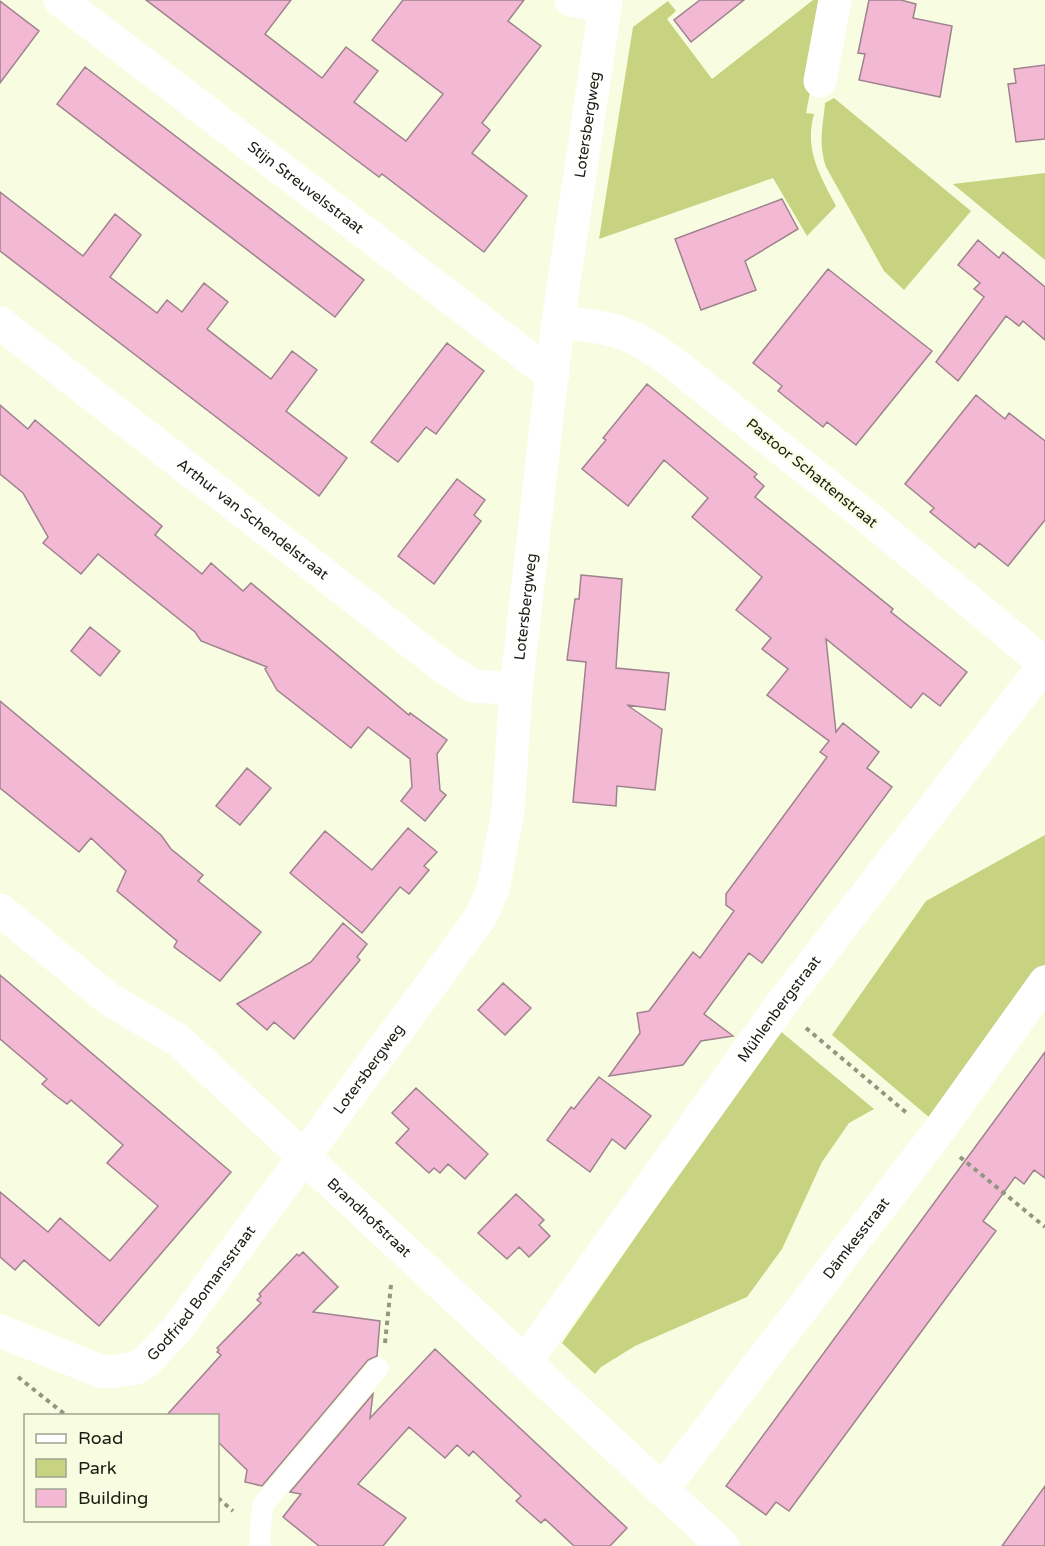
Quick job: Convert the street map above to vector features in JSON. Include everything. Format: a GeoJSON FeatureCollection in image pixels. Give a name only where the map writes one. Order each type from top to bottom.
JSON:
{"type":"FeatureCollection","features":[{"type":"Feature","properties":{"kind":"street","name":"Stijn Streuvelsstraat"},"geometry":{"type":"LineString","coordinates":[[60,0],[553,376]]}},
{"type":"Feature","properties":{"kind":"street"},"geometry":{"type":"LineString","coordinates":[[571,0],[605,3]]}},
{"type":"Feature","properties":{"kind":"street"},"geometry":{"type":"LineString","coordinates":[[820,81],[835,0]]}},
{"type":"Feature","properties":{"kind":"street","name":"Lotersbergweg"},"geometry":{"type":"LineString","coordinates":[[304,1155],[480,918],[493,890],[508,811],[516,689],[558,322],[605,3]]}},
{"type":"Feature","properties":{"kind":"street","name":"Pastoor Schattenstraat"},"geometry":{"type":"LineString","coordinates":[[558,322],[602,327],[624,334],[639,340],[668,359],[855,507],[1045,664]]}},
{"type":"Feature","properties":{"kind":"street","name":"Arthur van Schendelstraat"},"geometry":{"type":"LineString","coordinates":[[0,323],[449,671],[474,686],[516,689]]}},
{"type":"Feature","properties":{"kind":"street","name":"Mühlenbergstraat"},"geometry":{"type":"LineString","coordinates":[[525,1362],[780,1006],[1045,664]]}},
{"type":"Feature","properties":{"kind":"street","name":"Brandhofstraat"},"geometry":{"type":"LineString","coordinates":[[0,910],[109,999],[178,1040],[723,1546]]}},
{"type":"Feature","properties":{"kind":"street","name":"Dämkesstraat"},"geometry":{"type":"LineString","coordinates":[[662,1490],[935,1136],[1045,982]]}},
{"type":"Feature","properties":{"kind":"street","name":"Godfried Bomansstraat"},"geometry":{"type":"LineString","coordinates":[[0,1330],[100,1371],[111,1372],[136,1368],[157,1352],[177,1329],[304,1155]]}},
{"type":"Feature","properties":{"kind":"lane"},"geometry":{"type":"LineString","coordinates":[[260,1546],[263,1505],[378,1368]]}},
{"type":"Feature","properties":{"kind":"path"},"geometry":{"type":"LineString","coordinates":[[378,1368],[384,1355],[394,1242]]}},
{"type":"Feature","properties":{"kind":"path"},"geometry":{"type":"LineString","coordinates":[[17,1377],[64,1414]]}},
{"type":"Feature","properties":{"kind":"green space"},"geometry":{"type":"Polygon","coordinates":[[[813,0],[828,0],[806,113],[814,114],[811,127],[812,151],[819,173],[836,206],[807,236],[773,178],[599,239],[633,27],[668,1],[676,11],[667,19],[712,79],[813,0]]]}},
{"type":"Feature","properties":{"kind":"green space"},"geometry":{"type":"Polygon","coordinates":[[[834,98],[971,211],[904,290],[884,271],[826,167],[822,127],[825,103],[834,98]]]}},
{"type":"Feature","properties":{"kind":"green space"},"geometry":{"type":"Polygon","coordinates":[[[1045,173],[1045,260],[953,184],[1045,173]]]}},
{"type":"Feature","properties":{"kind":"green space"},"geometry":{"type":"Polygon","coordinates":[[[1045,835],[1045,964],[930,1118],[832,1035],[926,901],[1045,835]]]}},
{"type":"Feature","properties":{"kind":"green space"},"geometry":{"type":"Polygon","coordinates":[[[779,1030],[874,1109],[849,1123],[822,1162],[782,1249],[747,1297],[635,1346],[601,1367],[595,1374],[562,1343],[779,1030]]]}},
{"type":"Feature","properties":{"kind":"building"},"geometry":{"type":"Polygon","coordinates":[[[146,0],[291,0],[265,34],[322,78],[346,47],[378,71],[354,102],[406,141],[443,94],[372,40],[403,0],[524,0],[508,21],[541,46],[482,123],[490,130],[472,153],[527,196],[484,252],[382,174],[379,177],[146,0]]]}},
{"type":"Feature","properties":{"kind":"building"},"geometry":{"type":"Polygon","coordinates":[[[700,0],[744,0],[691,42],[674,20],[700,0]]]}},
{"type":"Feature","properties":{"kind":"building"},"geometry":{"type":"Polygon","coordinates":[[[869,0],[901,0],[916,4],[913,18],[952,26],[940,97],[859,80],[865,54],[858,53],[869,0]]]}},
{"type":"Feature","properties":{"kind":"building"},"geometry":{"type":"Polygon","coordinates":[[[0,1],[39,31],[0,83],[0,1]]]}},
{"type":"Feature","properties":{"kind":"building"},"geometry":{"type":"Polygon","coordinates":[[[1045,65],[1045,139],[1016,142],[1008,84],[1016,83],[1014,69],[1045,65]]]}},
{"type":"Feature","properties":{"kind":"building"},"geometry":{"type":"Polygon","coordinates":[[[85,67],[364,280],[335,317],[57,104],[85,67]]]}},
{"type":"Feature","properties":{"kind":"building"},"geometry":{"type":"Polygon","coordinates":[[[0,192],[83,256],[115,214],[141,235],[110,277],[157,313],[167,300],[182,312],[204,283],[228,302],[207,329],[271,379],[292,351],[317,370],[286,411],[347,458],[319,496],[0,251],[0,192]]]}},
{"type":"Feature","properties":{"kind":"building"},"geometry":{"type":"Polygon","coordinates":[[[782,199],[798,229],[745,261],[756,290],[701,310],[675,239],[782,199]]]}},
{"type":"Feature","properties":{"kind":"building"},"geometry":{"type":"Polygon","coordinates":[[[978,240],[999,258],[1003,252],[1045,287],[1045,340],[1023,321],[1019,326],[1006,316],[958,381],[936,362],[984,297],[974,289],[980,283],[958,265],[978,240]]]}},
{"type":"Feature","properties":{"kind":"building"},"geometry":{"type":"Polygon","coordinates":[[[828,269],[932,351],[856,445],[827,422],[823,427],[778,391],[782,386],[753,363],[828,269]]]}},
{"type":"Feature","properties":{"kind":"building"},"geometry":{"type":"Polygon","coordinates":[[[447,343],[484,371],[436,434],[426,427],[398,462],[371,442],[447,343]]]}},
{"type":"Feature","properties":{"kind":"building"},"geometry":{"type":"Polygon","coordinates":[[[647,384],[757,474],[754,477],[764,486],[755,497],[893,609],[891,612],[967,672],[940,706],[923,693],[911,708],[826,639],[836,732],[843,723],[879,752],[867,768],[892,787],[762,963],[749,953],[704,1014],[733,1036],[701,1041],[683,1065],[609,1076],[640,1033],[637,1013],[649,1011],[693,952],[700,958],[734,911],[726,905],[726,894],[827,757],[820,752],[829,741],[767,695],[788,669],[762,649],[771,638],[736,610],[762,577],[692,517],[708,498],[664,460],[628,506],[582,469],[606,440],[603,438],[647,384]]]}},
{"type":"Feature","properties":{"kind":"building"},"geometry":{"type":"Polygon","coordinates":[[[976,395],[1005,419],[1009,413],[1045,441],[1045,520],[1008,566],[979,543],[975,548],[930,512],[934,508],[905,484],[976,395]]]}},
{"type":"Feature","properties":{"kind":"building"},"geometry":{"type":"Polygon","coordinates":[[[0,405],[28,429],[35,420],[162,526],[155,535],[202,574],[211,563],[243,591],[251,583],[409,715],[410,713],[447,740],[437,754],[440,790],[446,795],[425,821],[401,801],[412,787],[410,759],[368,727],[351,748],[277,690],[265,669],[267,667],[201,641],[195,632],[98,554],[81,574],[43,543],[48,537],[23,493],[0,474],[0,405]]]}},
{"type":"Feature","properties":{"kind":"building"},"geometry":{"type":"Polygon","coordinates":[[[457,479],[485,500],[474,515],[481,521],[434,584],[398,556],[457,479]]]}},
{"type":"Feature","properties":{"kind":"building"},"geometry":{"type":"Polygon","coordinates":[[[581,575],[622,579],[616,668],[669,673],[665,710],[627,705],[662,729],[655,790],[617,786],[616,806],[573,802],[586,662],[567,660],[575,599],[579,599],[581,575]]]}},
{"type":"Feature","properties":{"kind":"building"},"geometry":{"type":"Polygon","coordinates":[[[90,627],[120,651],[100,676],[71,651],[90,627]]]}},
{"type":"Feature","properties":{"kind":"building"},"geometry":{"type":"Polygon","coordinates":[[[0,701],[161,835],[171,849],[203,875],[198,881],[261,932],[220,981],[174,947],[177,941],[117,891],[126,871],[91,838],[79,852],[0,788],[0,701]]]}},
{"type":"Feature","properties":{"kind":"building"},"geometry":{"type":"Polygon","coordinates":[[[247,768],[271,788],[240,825],[216,806],[247,768]]]}},
{"type":"Feature","properties":{"kind":"building"},"geometry":{"type":"Polygon","coordinates":[[[408,828],[437,852],[424,866],[429,870],[409,894],[400,887],[362,933],[290,873],[325,831],[372,870],[408,828]]]}},
{"type":"Feature","properties":{"kind":"building"},"geometry":{"type":"Polygon","coordinates":[[[343,923],[367,944],[357,957],[360,960],[294,1039],[274,1022],[267,1030],[237,1004],[311,962],[343,923]]]}},
{"type":"Feature","properties":{"kind":"building"},"geometry":{"type":"Polygon","coordinates":[[[0,975],[231,1172],[99,1326],[24,1260],[15,1270],[0,1257],[0,1192],[48,1232],[60,1218],[110,1261],[158,1206],[107,1163],[123,1145],[71,1100],[67,1104],[42,1084],[47,1079],[0,1039],[0,975]]]}},
{"type":"Feature","properties":{"kind":"building"},"geometry":{"type":"Polygon","coordinates":[[[503,983],[531,1008],[505,1035],[478,1010],[503,983]]]}},
{"type":"Feature","properties":{"kind":"building"},"geometry":{"type":"Polygon","coordinates":[[[1045,1052],[1045,1178],[1034,1170],[1024,1184],[1015,1177],[983,1221],[996,1231],[789,1511],[776,1502],[766,1515],[726,1486],[1045,1052]]]}},
{"type":"Feature","properties":{"kind":"building"},"geometry":{"type":"Polygon","coordinates":[[[599,1077],[651,1116],[625,1149],[612,1139],[590,1172],[547,1140],[571,1107],[574,1109],[599,1077]]]}},
{"type":"Feature","properties":{"kind":"building"},"geometry":{"type":"Polygon","coordinates":[[[416,1088],[488,1154],[465,1179],[448,1164],[440,1173],[434,1168],[429,1173],[396,1143],[409,1129],[392,1113],[416,1088]]]}},
{"type":"Feature","properties":{"kind":"building"},"geometry":{"type":"Polygon","coordinates":[[[516,1194],[544,1220],[539,1225],[550,1236],[529,1257],[519,1247],[507,1259],[478,1233],[516,1194]]]}},
{"type":"Feature","properties":{"kind":"building"},"geometry":{"type":"Polygon","coordinates":[[[303,1252],[338,1287],[313,1312],[380,1321],[377,1356],[368,1360],[262,1486],[245,1482],[247,1470],[219,1443],[219,1414],[168,1414],[221,1355],[217,1352],[219,1350],[217,1348],[261,1303],[257,1300],[261,1296],[259,1294],[297,1254],[299,1256],[303,1252]]]}},
{"type":"Feature","properties":{"kind":"building"},"geometry":{"type":"Polygon","coordinates":[[[435,1349],[627,1528],[610,1546],[574,1546],[545,1519],[541,1523],[516,1501],[521,1496],[473,1451],[469,1456],[457,1445],[445,1458],[409,1427],[358,1484],[406,1518],[383,1546],[319,1546],[283,1517],[301,1494],[290,1492],[373,1394],[370,1418],[435,1349]]]}},
{"type":"Feature","properties":{"kind":"building"},"geometry":{"type":"Polygon","coordinates":[[[1045,1486],[1045,1546],[1002,1546],[1045,1486]]]}}]}
